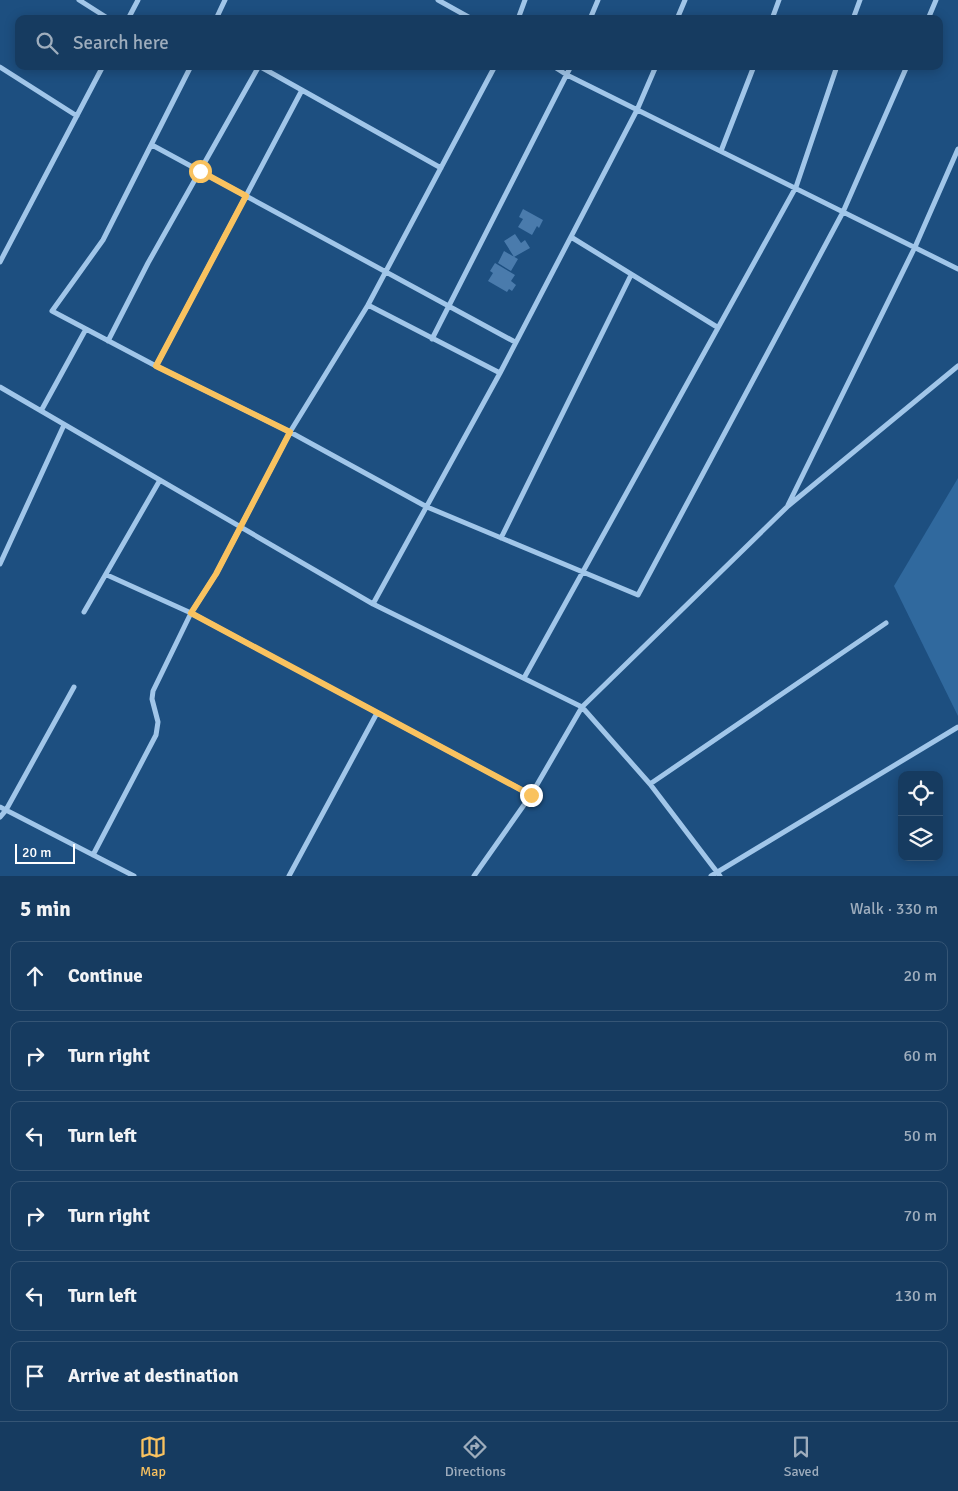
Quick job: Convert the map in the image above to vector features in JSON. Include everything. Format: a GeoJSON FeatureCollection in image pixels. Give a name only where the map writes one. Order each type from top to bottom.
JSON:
{"type":"FeatureCollection","features":[{"type":"Feature","properties":{"kind":"street"},"geometry":{"type":"LineString","coordinates":[[79,0],[103,15]]}},
{"type":"Feature","properties":{"kind":"street"},"geometry":{"type":"LineString","coordinates":[[130,15],[138,0]]}},
{"type":"Feature","properties":{"kind":"street"},"geometry":{"type":"LineString","coordinates":[[218,15],[225,0]]}},
{"type":"Feature","properties":{"kind":"street"},"geometry":{"type":"LineString","coordinates":[[438,0],[465,15]]}},
{"type":"Feature","properties":{"kind":"street"},"geometry":{"type":"LineString","coordinates":[[520,15],[526,0]]}},
{"type":"Feature","properties":{"kind":"street"},"geometry":{"type":"LineString","coordinates":[[592,15],[598,0]]}},
{"type":"Feature","properties":{"kind":"street"},"geometry":{"type":"LineString","coordinates":[[679,15],[685,0]]}},
{"type":"Feature","properties":{"kind":"street"},"geometry":{"type":"LineString","coordinates":[[774,15],[780,0]]}},
{"type":"Feature","properties":{"kind":"street"},"geometry":{"type":"LineString","coordinates":[[855,15],[860,0]]}},
{"type":"Feature","properties":{"kind":"street"},"geometry":{"type":"LineString","coordinates":[[930,15],[936,0]]}},
{"type":"Feature","properties":{"kind":"street"},"geometry":{"type":"LineString","coordinates":[[0,67],[77,116]]}},
{"type":"Feature","properties":{"kind":"street"},"geometry":{"type":"LineString","coordinates":[[0,262],[101,70]]}},
{"type":"Feature","properties":{"kind":"street"},"geometry":{"type":"LineString","coordinates":[[189,70],[103,240],[52,311],[156,366],[290,432],[427,507],[638,595],[844,212],[905,70]]}},
{"type":"Feature","properties":{"kind":"street"},"geometry":{"type":"LineString","coordinates":[[108,341],[148,263],[257,70]]}},
{"type":"Feature","properties":{"kind":"street"},"geometry":{"type":"LineString","coordinates":[[266,70],[441,168]]}},
{"type":"Feature","properties":{"kind":"street"},"geometry":{"type":"LineString","coordinates":[[93,855],[156,735],[158,722],[152,699],[153,691],[191,613],[216,574],[290,432],[368,305],[494,70]]}},
{"type":"Feature","properties":{"kind":"street"},"geometry":{"type":"LineString","coordinates":[[559,70],[958,269]]}},
{"type":"Feature","properties":{"kind":"street"},"geometry":{"type":"LineString","coordinates":[[432,339],[569,70]]}},
{"type":"Feature","properties":{"kind":"street"},"geometry":{"type":"LineString","coordinates":[[374,604],[516,342],[637,110],[654,70]]}},
{"type":"Feature","properties":{"kind":"street"},"geometry":{"type":"LineString","coordinates":[[720,151],[752,70]]}},
{"type":"Feature","properties":{"kind":"street"},"geometry":{"type":"LineString","coordinates":[[524,678],[796,187],[836,70]]}},
{"type":"Feature","properties":{"kind":"street"},"geometry":{"type":"LineString","coordinates":[[156,366],[302,90]]}},
{"type":"Feature","properties":{"kind":"street"},"geometry":{"type":"LineString","coordinates":[[152,145],[516,342]]}},
{"type":"Feature","properties":{"kind":"street"},"geometry":{"type":"LineString","coordinates":[[788,506],[915,247],[958,149]]}},
{"type":"Feature","properties":{"kind":"street"},"geometry":{"type":"LineString","coordinates":[[571,237],[717,327]]}},
{"type":"Feature","properties":{"kind":"street"},"geometry":{"type":"LineString","coordinates":[[501,538],[631,275]]}},
{"type":"Feature","properties":{"kind":"street"},"geometry":{"type":"LineString","coordinates":[[368,305],[500,372]]}},
{"type":"Feature","properties":{"kind":"street"},"geometry":{"type":"LineString","coordinates":[[41,411],[86,329]]}},
{"type":"Feature","properties":{"kind":"street"},"geometry":{"type":"LineString","coordinates":[[474,876],[531,795],[582,707],[788,506],[958,366]]}},
{"type":"Feature","properties":{"kind":"street"},"geometry":{"type":"LineString","coordinates":[[0,387],[374,604],[582,707],[650,784],[718,874]]}},
{"type":"Feature","properties":{"kind":"street"},"geometry":{"type":"LineString","coordinates":[[0,564],[64,425]]}},
{"type":"Feature","properties":{"kind":"street"},"geometry":{"type":"LineString","coordinates":[[84,612],[160,480]]}},
{"type":"Feature","properties":{"kind":"street"},"geometry":{"type":"LineString","coordinates":[[107,575],[191,613],[531,795]]}},
{"type":"Feature","properties":{"kind":"street"},"geometry":{"type":"LineString","coordinates":[[650,784],[886,624]]}},
{"type":"Feature","properties":{"kind":"street"},"geometry":{"type":"LineString","coordinates":[[0,818],[74,687]]}},
{"type":"Feature","properties":{"kind":"street"},"geometry":{"type":"LineString","coordinates":[[289,876],[377,713]]}},
{"type":"Feature","properties":{"kind":"street"},"geometry":{"type":"LineString","coordinates":[[710,876],[718,874],[958,727]]}},
{"type":"Feature","properties":{"kind":"street"},"geometry":{"type":"LineString","coordinates":[[0,807],[134,876]]}},
{"type":"Feature","properties":{"kind":"shaded area"},"geometry":{"type":"Polygon","coordinates":[[[958,478],[958,716],[894,586],[958,478]]]}},
{"type":"Feature","properties":{"kind":"building"},"geometry":{"type":"Polygon","coordinates":[[[523,209],[543,220],[539,228],[537,226],[532,235],[518,227],[523,219],[519,217],[523,209]]]}},
{"type":"Feature","properties":{"kind":"building"},"geometry":{"type":"Polygon","coordinates":[[[515,234],[521,243],[525,240],[530,248],[514,257],[504,241],[515,234]]]}},
{"type":"Feature","properties":{"kind":"building"},"geometry":{"type":"Polygon","coordinates":[[[504,251],[518,259],[511,271],[498,263],[504,251]]]}},
{"type":"Feature","properties":{"kind":"building"},"geometry":{"type":"Polygon","coordinates":[[[495,263],[515,275],[511,281],[516,285],[512,291],[509,289],[507,292],[488,281],[493,273],[490,271],[495,263]]]}},
{"type":"Feature","properties":{"kind":"route"},"geometry":{"type":"LineString","coordinates":[[200,171],[246,196],[156,366],[290,432],[216,574],[191,613],[531,795]]}}]}
